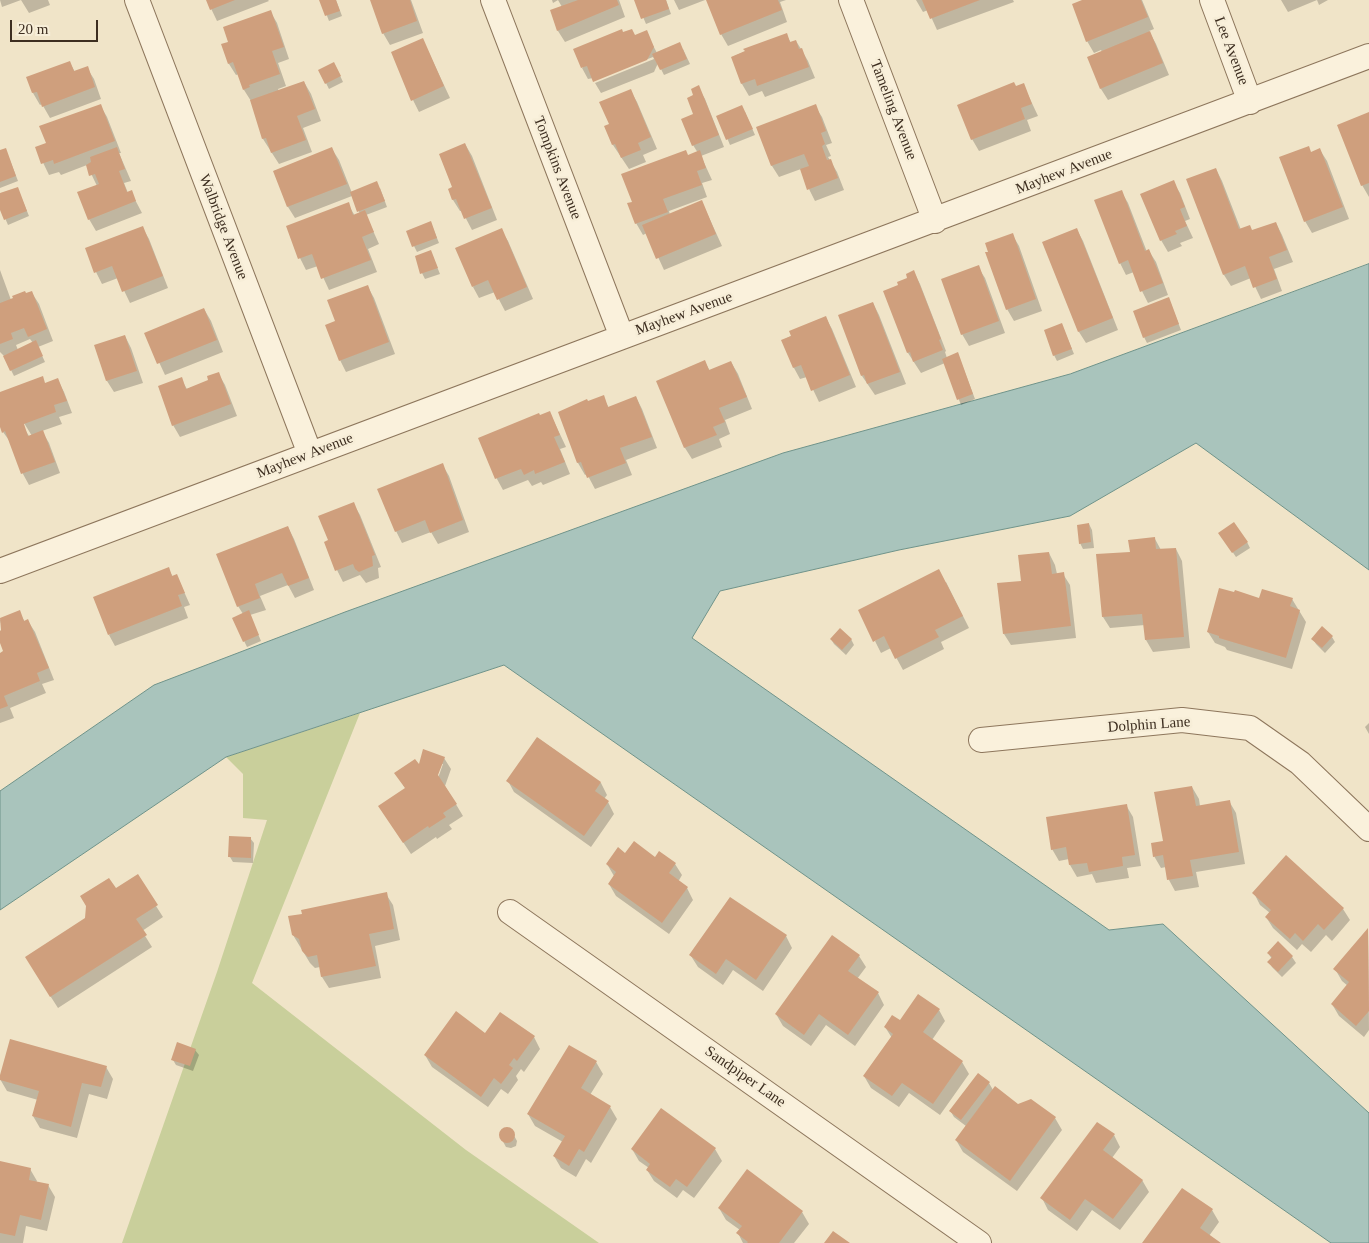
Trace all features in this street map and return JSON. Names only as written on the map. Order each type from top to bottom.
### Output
[{"type":"street","name":"Walbridge Avenue","points":[[137,0],[310,454]]},
{"type":"street","name":"Tompkins Avenue","points":[[493,0],[622,337]]},
{"type":"street","name":"Tameling Avenue","points":[[851,0],[935,221]]},
{"type":"street","name":"Lee Avenue","points":[[1212,0],[1250,102]]},
{"type":"street","name":"Mayhew Avenue","points":[[0,571],[935,221],[1369,56]]},
{"type":"street","name":"Dolphin Lane","points":[[981,740],[1182,720],[1250,728],[1300,762],[1369,829]]},
{"type":"street","name":"Sandpiper Lane","points":[[510,912],[979,1243]]},
{"type":"green space","points":[[360,713],[252,983],[466,1150],[599,1243],[122,1243],[217,972],[267,820],[243,818],[243,774],[226,757]]},
{"type":"water","points":[[1369,264],[1369,570],[1196,443],[1070,516],[899,550],[720,591],[692,638],[1109,930],[1163,924],[1369,1113],[1369,1243],[1331,1243],[504,665],[226,757],[0,910],[0,791],[154,685],[345,612],[783,453],[1070,374]]},
{"type":"building","points":[[206,0],[235,0],[210,10]]},
{"type":"building","points":[[319,0],[336,0],[340,11],[325,16]]},
{"type":"building","points":[[370,0],[410,0],[417,21],[382,34]]},
{"type":"building","points":[[578,0],[617,0],[619,5],[557,31],[550,10]]},
{"type":"building","points":[[634,0],[666,0],[669,9],[641,19]]},
{"type":"building","points":[[706,0],[778,0],[782,10],[720,35]]},
{"type":"building","points":[[922,0],[980,0],[930,19]]},
{"type":"building","points":[[1082,0],[1141,0],[1148,17],[1086,42],[1072,4]]},
{"type":"building","points":[[271,10],[284,47],[272,51],[280,74],[249,85],[250,87],[243,90],[233,62],[228,64],[221,44],[228,42],[223,27]]},
{"type":"building","points":[[622,29],[623,32],[632,29],[635,35],[647,30],[654,47],[647,60],[593,82],[587,66],[581,68],[573,49]]},
{"type":"building","points":[[1150,31],[1163,63],[1100,89],[1087,57]]},
{"type":"building","points":[[787,33],[790,42],[796,40],[799,49],[802,48],[809,67],[757,86],[755,79],[741,84],[731,57],[745,51],[743,49]]},
{"type":"building","points":[[423,38],[444,86],[411,101],[391,52]]},
{"type":"building","points":[[680,42],[687,59],[660,70],[652,54]]},
{"type":"building","points":[[70,61],[74,71],[88,66],[95,87],[42,107],[37,92],[32,93],[26,77]]},
{"type":"building","points":[[334,62],[341,76],[325,84],[318,70]]},
{"type":"building","points":[[304,81],[315,109],[297,116],[306,140],[271,153],[266,138],[262,139],[250,100]]},
{"type":"building","points":[[1014,82],[1016,86],[1024,83],[1032,104],[1021,108],[1025,119],[971,140],[957,105]]},
{"type":"building","points":[[699,85],[719,135],[692,146],[681,119],[693,114],[687,98],[693,95],[691,89]]},
{"type":"building","points":[[631,89],[651,137],[638,143],[641,150],[621,158],[615,144],[612,145],[604,126],[609,124],[599,102]]},
{"type":"building","points":[[101,104],[115,141],[54,164],[53,160],[41,164],[35,147],[46,143],[39,126]]},
{"type":"building","points":[[816,104],[826,131],[821,133],[825,144],[822,146],[827,160],[831,159],[838,178],[807,190],[800,169],[809,166],[804,154],[771,166],[756,127]]},
{"type":"building","points":[[742,105],[753,129],[726,140],[716,116]]},
{"type":"building","points":[[1369,112],[1369,183],[1361,186],[1337,125]]},
{"type":"building","points":[[465,143],[492,208],[464,219],[456,199],[452,200],[448,189],[452,187],[439,154]]},
{"type":"building","points":[[1309,146],[1311,152],[1320,148],[1343,207],[1304,222],[1279,157]]},
{"type":"building","points":[[117,147],[125,169],[119,171],[127,192],[132,190],[136,201],[88,220],[77,192],[99,184],[95,174],[89,176],[86,165],[91,162],[90,157]]},
{"type":"building","points":[[332,147],[347,184],[287,207],[273,171]]},
{"type":"building","points":[[6,148],[16,176],[0,182],[0,150]]},
{"type":"building","points":[[686,150],[688,155],[700,150],[706,168],[697,171],[702,185],[663,199],[668,212],[635,224],[627,203],[632,202],[621,174]]},
{"type":"building","points":[[1216,168],[1239,229],[1250,225],[1252,230],[1276,222],[1287,250],[1269,257],[1277,279],[1253,288],[1245,266],[1223,275],[1186,179]]},
{"type":"building","points":[[1174,180],[1185,207],[1180,209],[1187,226],[1175,231],[1177,234],[1160,241],[1140,194]]},
{"type":"building","points":[[377,181],[385,201],[357,212],[350,192]]},
{"type":"building","points":[[18,187],[27,211],[4,220],[0,210],[0,193]]},
{"type":"building","points":[[1122,190],[1145,251],[1149,249],[1163,283],[1140,292],[1128,260],[1119,264],[1094,200]]},
{"type":"building","points":[[702,200],[716,234],[656,259],[642,225]]},
{"type":"building","points":[[349,202],[353,215],[365,210],[374,232],[362,237],[371,260],[321,279],[312,254],[298,259],[286,226]]},
{"type":"building","points":[[431,221],[437,238],[412,247],[406,231]]},
{"type":"building","points":[[143,226],[163,276],[122,292],[112,266],[94,273],[85,248]]},
{"type":"building","points":[[502,228],[527,287],[497,300],[488,280],[472,287],[455,248]]},
{"type":"building","points":[[1077,228],[1113,318],[1078,332],[1042,242]]},
{"type":"building","points":[[1013,233],[1036,299],[1006,310],[985,252],[988,252],[985,243]]},
{"type":"building","points":[[431,250],[438,268],[420,274],[415,256]]},
{"type":"building","points":[[979,265],[999,321],[961,335],[941,279]]},
{"type":"building","points":[[914,270],[941,339],[939,340],[943,350],[913,362],[910,352],[907,353],[883,291],[898,285],[897,282],[907,278],[906,274]]},
{"type":"building","points":[[368,285],[389,342],[339,361],[325,325],[335,321],[327,300]]},
{"type":"building","points":[[25,291],[26,293],[32,291],[47,329],[28,337],[24,328],[11,333],[13,339],[0,344],[0,303]]},
{"type":"building","points":[[1169,297],[1179,324],[1143,338],[1133,311]]},
{"type":"building","points":[[873,302],[900,372],[867,384],[864,375],[861,376],[838,315]]},
{"type":"building","points":[[204,308],[217,340],[157,364],[144,333]]},
{"type":"building","points":[[826,316],[850,375],[811,391],[801,365],[793,368],[781,340],[791,336],[789,331]]},
{"type":"building","points":[[1062,323],[1072,349],[1053,356],[1044,330]]},
{"type":"building","points":[[125,335],[137,371],[106,381],[94,345]]},
{"type":"building","points":[[36,340],[43,356],[10,371],[3,356]]},
{"type":"building","points":[[958,352],[973,394],[957,400],[942,359]]},
{"type":"building","points":[[705,360],[709,370],[731,361],[747,397],[719,408],[725,422],[713,427],[717,435],[684,448],[656,381]]},
{"type":"building","points":[[219,372],[231,404],[172,426],[158,386],[182,377],[186,389],[208,380],[207,376]]},
{"type":"building","points":[[43,376],[45,383],[58,378],[67,401],[54,405],[56,412],[24,424],[28,436],[43,430],[55,462],[21,474],[5,431],[2,433],[0,427],[0,392]]},
{"type":"building","points":[[604,395],[608,407],[636,396],[652,437],[620,448],[626,463],[587,478],[581,462],[577,463],[558,412],[587,399],[588,401]]},
{"type":"building","points":[[550,411],[560,435],[554,437],[565,462],[535,474],[534,470],[524,475],[521,469],[495,479],[478,438],[539,413],[540,415]]},
{"type":"building","points":[[443,463],[463,520],[430,533],[425,520],[395,532],[377,489]]},
{"type":"building","points":[[354,502],[375,555],[372,556],[373,566],[359,572],[353,564],[335,571],[324,542],[328,540],[318,516]]},
{"type":"building","points":[[1234,522],[1248,542],[1232,553],[1218,533]]},
{"type":"building","points":[[1089,523],[1091,542],[1079,544],[1077,525]]},
{"type":"building","points":[[288,526],[309,578],[288,586],[282,573],[255,584],[260,598],[237,607],[216,554]]},
{"type":"building","points":[[1155,537],[1156,549],[1176,548],[1184,637],[1145,640],[1142,614],[1102,617],[1096,554],[1130,552],[1128,540]]},
{"type":"building","points":[[1049,552],[1052,574],[1064,572],[1071,626],[1003,634],[997,583],[1021,581],[1018,555]]},
{"type":"building","points":[[169,567],[172,576],[177,574],[185,593],[178,595],[182,606],[108,635],[93,597]]},
{"type":"building","points":[[939,569],[963,616],[935,630],[939,637],[895,659],[884,636],[873,642],[858,610]]},
{"type":"building","points":[[1219,588],[1234,592],[1235,590],[1259,598],[1262,589],[1293,598],[1290,606],[1300,610],[1286,658],[1219,638],[1219,636],[1207,632]]},
{"type":"building","points":[[20,610],[24,621],[28,619],[49,668],[37,673],[40,681],[4,696],[8,706],[0,709],[0,653],[3,651],[0,643],[0,618]]},
{"type":"building","points":[[249,610],[259,635],[243,642],[232,618]]},
{"type":"building","points":[[1322,626],[1333,636],[1322,648],[1311,639]]},
{"type":"building","points":[[840,628],[852,639],[842,650],[830,639]]},
{"type":"building","points":[[537,737],[601,782],[595,791],[609,801],[584,836],[506,781]]},
{"type":"building","points":[[423,749],[445,757],[438,775],[457,804],[443,813],[446,817],[429,828],[428,826],[403,843],[378,806],[405,788],[394,773],[415,759],[419,764]]},
{"type":"building","points":[[1192,786],[1196,806],[1230,800],[1239,852],[1190,860],[1193,876],[1167,880],[1163,855],[1153,857],[1151,843],[1163,841],[1154,792]]},
{"type":"building","points":[[1127,804],[1135,855],[1122,857],[1123,866],[1089,872],[1087,863],[1069,865],[1066,847],[1051,850],[1046,817]]},
{"type":"building","points":[[229,836],[251,837],[251,858],[228,857]]},
{"type":"building","points":[[634,841],[655,857],[659,851],[676,863],[669,873],[688,887],[662,923],[608,884],[616,872],[606,864],[618,847],[625,853]]},
{"type":"building","points":[[1286,855],[1344,908],[1324,930],[1318,924],[1303,941],[1295,933],[1290,939],[1265,917],[1271,910],[1252,893]]},
{"type":"building","points":[[138,874],[158,905],[136,919],[147,935],[50,997],[25,957],[85,918],[86,906],[80,896],[109,878],[116,888]]},
{"type":"building","points":[[387,892],[394,929],[369,934],[376,966],[321,977],[317,955],[308,957],[302,951],[299,939],[292,935],[288,916],[302,914],[301,910]]},
{"type":"building","points":[[730,897],[787,935],[756,980],[726,959],[716,974],[689,955]]},
{"type":"building","points":[[1368,928],[1369,1011],[1356,1026],[1331,1004],[1349,982],[1333,969]]},
{"type":"building","points":[[832,935],[860,955],[848,971],[879,992],[848,1035],[819,1014],[804,1035],[775,1014]]},
{"type":"building","points":[[1278,941],[1293,956],[1278,972],[1267,962],[1272,957],[1267,953]]},
{"type":"building","points":[[918,994],[940,1009],[923,1032],[963,1061],[933,1104],[902,1083],[892,1096],[863,1076],[893,1034],[884,1027],[892,1015],[900,1020]]},
{"type":"building","points":[[456,1011],[485,1033],[500,1012],[535,1036],[517,1061],[514,1058],[509,1065],[513,1068],[501,1084],[494,1078],[481,1097],[424,1055]]},
{"type":"building","points":[[10,1039],[107,1066],[101,1087],[82,1083],[71,1127],[32,1116],[39,1091],[0,1080]]},
{"type":"building","points":[[177,1042],[196,1049],[190,1066],[171,1060]]},
{"type":"building","points":[[569,1045],[597,1061],[581,1088],[611,1106],[584,1152],[579,1149],[569,1166],[553,1156],[565,1136],[527,1114]]},
{"type":"building","points":[[978,1073],[990,1082],[961,1120],[949,1111]]},
{"type":"building","points":[[995,1086],[1018,1104],[1031,1099],[1056,1117],[1010,1181],[955,1140]]},
{"type":"building","points":[[661,1108],[716,1148],[687,1187],[676,1179],[670,1187],[646,1170],[650,1164],[631,1149]]},
{"type":"building","points":[[1097,1122],[1115,1134],[1103,1150],[1143,1180],[1113,1219],[1085,1199],[1070,1220],[1040,1198]]},
{"type":"building","points":[[507,1127],[513,1129],[515,1135],[513,1141],[507,1143],[501,1141],[499,1135],[501,1129]]},
{"type":"building","points":[[0,1161],[31,1168],[29,1180],[49,1184],[41,1220],[20,1215],[15,1236],[0,1233]]},
{"type":"building","points":[[747,1169],[803,1211],[779,1243],[747,1243],[736,1233],[742,1226],[718,1208]]},
{"type":"building","points":[[1182,1188],[1213,1209],[1200,1228],[1221,1243],[1142,1243]]},
{"type":"building","points":[[833,1231],[850,1243],[824,1243]]}]
